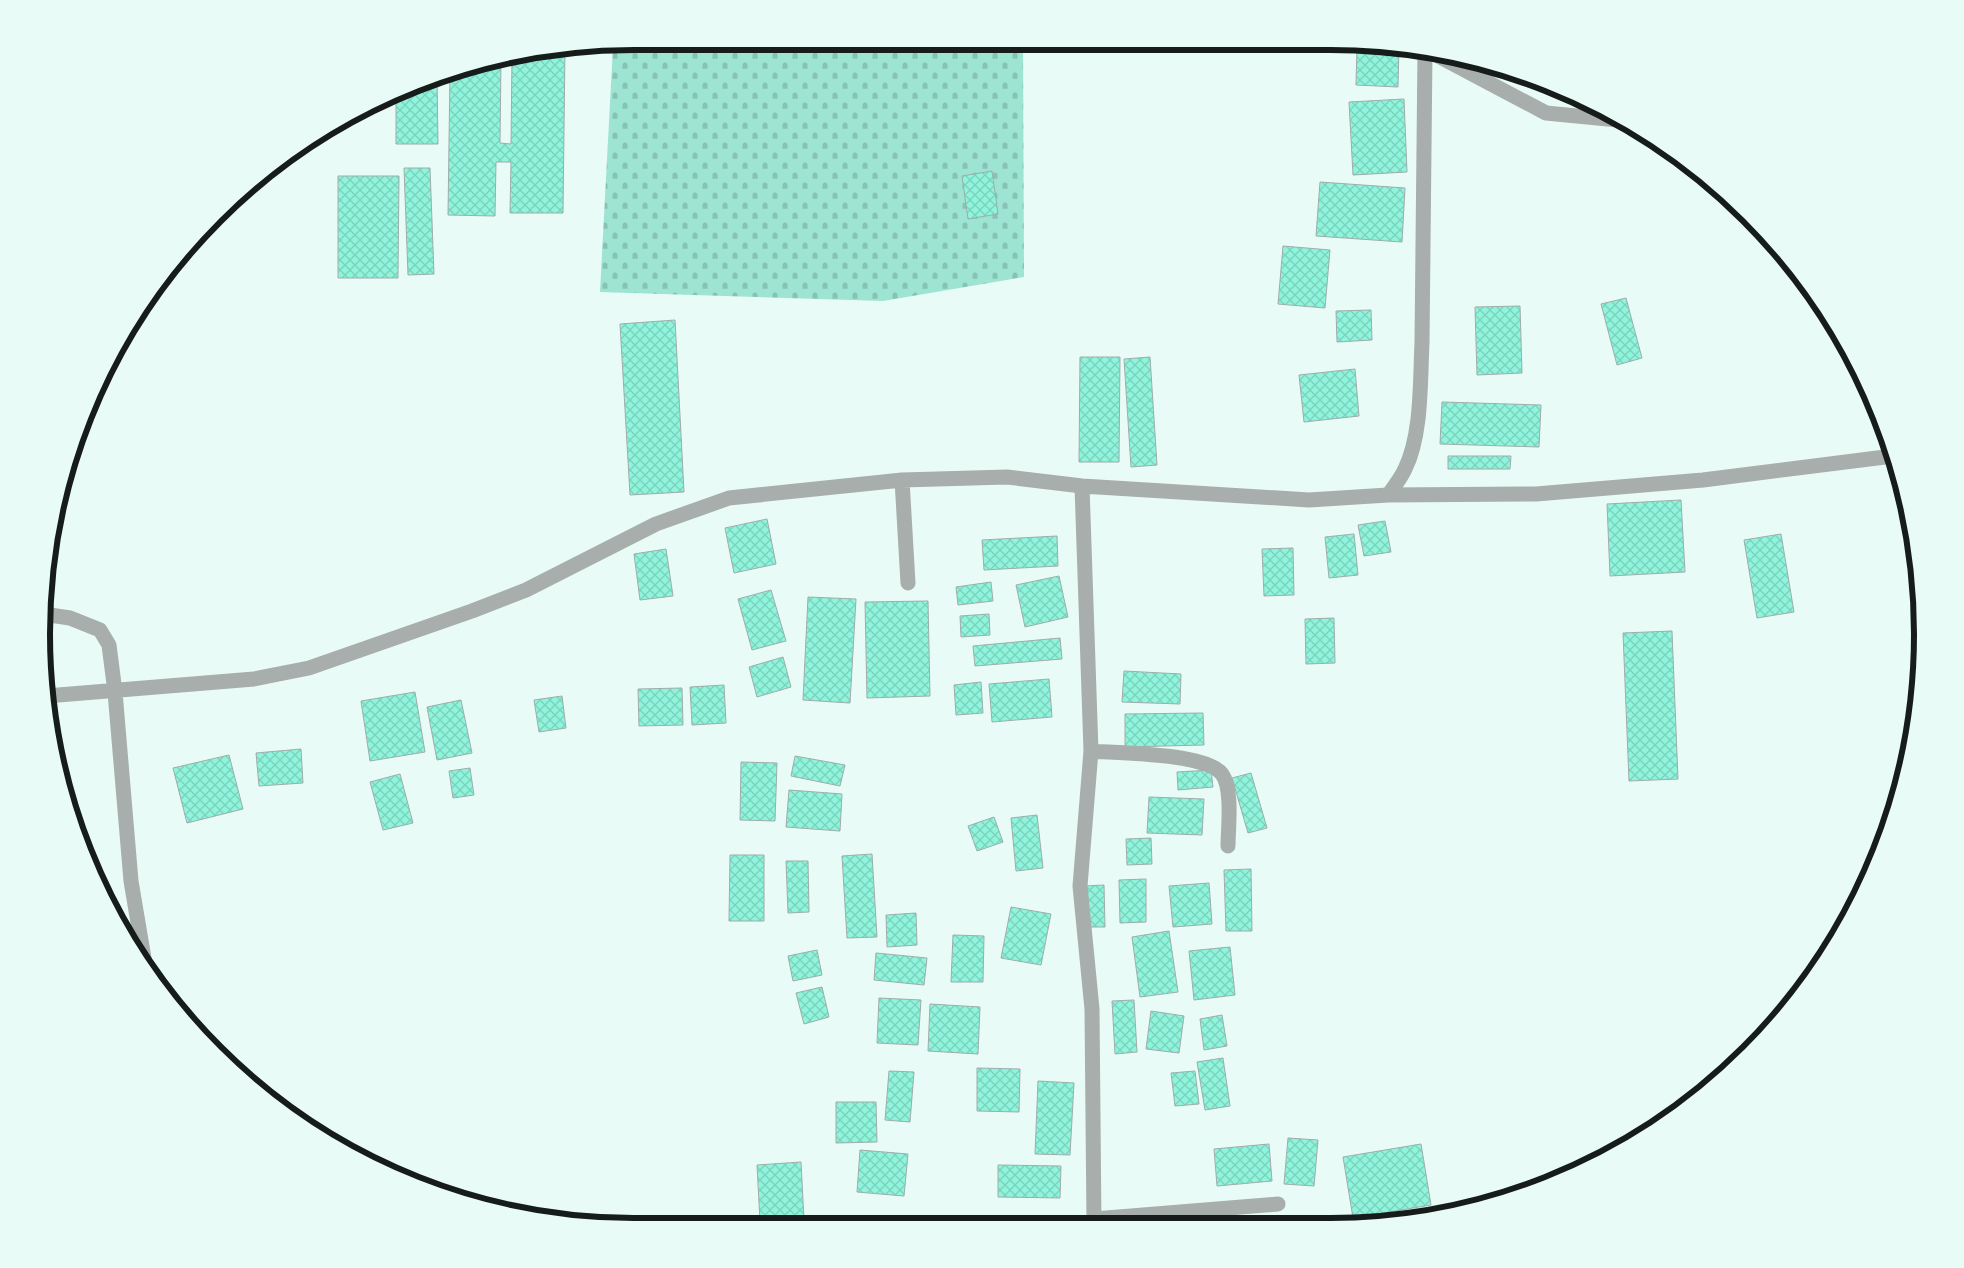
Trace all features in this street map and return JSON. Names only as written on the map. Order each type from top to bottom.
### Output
[{"type":"street","points":[[1388,495],[1406,469],[1415,433],[1419,389],[1423,333],[1427,58]]},
{"type":"street","points":[[1448,62],[1546,113],[1604,119]]},
{"type":"street","points":[[53,696],[115,692],[254,679],[309,668],[526,590],[656,524],[729,498],[807,488],[902,480],[1008,477],[1082,486],[1309,500],[1388,495],[1536,494],[1702,480],[1886,457]]},
{"type":"street","points":[[902,480],[908,583]]},
{"type":"street","points":[[1082,486],[1091,751],[1080,886],[1092,1009],[1094,1218]]},
{"type":"street","points":[[50,615],[70,618],[100,630],[109,645],[115,692],[131,882],[141,947]]},
{"type":"street","points":[[1091,751],[1188,758],[1222,773],[1227,787],[1228,846]]},
{"type":"street","points":[[1135,1218],[1278,1204]]},
{"type":"green space","points":[[1023,50],[1024,277],[883,301],[600,292],[613,51]]},
{"type":"building","points":[[1357,51],[1399,54],[1398,87],[1356,85]]},
{"type":"building","points":[[565,54],[563,213],[510,213],[511,162],[496,162],[495,216],[448,215],[450,80],[501,66],[500,143],[511,144],[512,63]]},
{"type":"building","points":[[437,84],[438,144],[396,144],[396,101]]},
{"type":"building","points":[[1404,99],[1407,172],[1353,175],[1349,102]]},
{"type":"building","points":[[404,168],[430,168],[434,274],[408,275]]},
{"type":"building","points":[[992,171],[998,214],[968,219],[962,176]]},
{"type":"building","points":[[338,176],[399,176],[398,278],[338,278]]},
{"type":"building","points":[[1320,182],[1405,188],[1402,242],[1316,236]]},
{"type":"building","points":[[1283,246],[1330,250],[1325,308],[1278,304]]},
{"type":"building","points":[[1626,298],[1642,358],[1617,365],[1601,304]]},
{"type":"building","points":[[1520,306],[1522,373],[1477,375],[1475,307]]},
{"type":"building","points":[[1371,310],[1372,340],[1337,342],[1336,311]]},
{"type":"building","points":[[675,320],[684,492],[630,495],[620,324]]},
{"type":"building","points":[[1080,357],[1120,357],[1119,462],[1079,462]]},
{"type":"building","points":[[1150,357],[1157,465],[1131,467],[1124,359]]},
{"type":"building","points":[[1355,369],[1359,416],[1304,422],[1299,375]]},
{"type":"building","points":[[1442,402],[1541,405],[1539,447],[1440,444]]},
{"type":"building","points":[[1448,456],[1511,456],[1510,469],[1448,469]]},
{"type":"building","points":[[1681,500],[1685,572],[1610,576],[1607,504]]},
{"type":"building","points":[[767,519],[776,564],[734,573],[725,528]]},
{"type":"building","points":[[1385,521],[1391,552],[1364,556],[1358,525]]},
{"type":"building","points":[[1354,534],[1358,575],[1329,578],[1325,537]]},
{"type":"building","points":[[1781,534],[1794,612],[1757,618],[1744,540]]},
{"type":"building","points":[[1057,536],[1058,566],[984,570],[982,540]]},
{"type":"building","points":[[1293,548],[1294,595],[1264,596],[1262,549]]},
{"type":"building","points":[[666,549],[673,596],[640,600],[634,554]]},
{"type":"building","points":[[1059,576],[1068,617],[1025,627],[1016,585]]},
{"type":"building","points":[[991,582],[993,601],[958,605],[956,587]]},
{"type":"building","points":[[771,590],[786,641],[752,650],[738,599]]},
{"type":"building","points":[[808,597],[856,599],[850,703],[803,700]]},
{"type":"building","points":[[928,601],[930,696],[867,698],[865,602]]},
{"type":"building","points":[[989,614],[990,635],[961,637],[960,616]]},
{"type":"building","points":[[1334,618],[1335,663],[1306,664],[1305,619]]},
{"type":"building","points":[[1672,631],[1678,779],[1629,781],[1623,633]]},
{"type":"building","points":[[1060,638],[1062,659],[975,666],[973,646]]},
{"type":"building","points":[[783,657],[791,687],[757,697],[749,667]]},
{"type":"building","points":[[1124,671],[1181,674],[1180,704],[1122,702]]},
{"type":"building","points":[[1049,679],[1052,717],[992,722],[989,684]]},
{"type":"building","points":[[981,682],[983,713],[956,715],[954,685]]},
{"type":"building","points":[[724,685],[726,723],[692,725],[690,687]]},
{"type":"building","points":[[682,688],[683,725],[639,726],[638,689]]},
{"type":"building","points":[[415,692],[425,752],[370,761],[361,701]]},
{"type":"building","points":[[562,696],[566,728],[539,732],[534,700]]},
{"type":"building","points":[[461,700],[472,753],[437,760],[427,707]]},
{"type":"building","points":[[1203,713],[1204,745],[1125,747],[1125,714]]},
{"type":"building","points":[[301,749],[303,783],[259,786],[256,753]]},
{"type":"building","points":[[229,755],[243,809],[187,823],[173,768]]},
{"type":"building","points":[[795,756],[845,765],[840,786],[791,776]]},
{"type":"building","points":[[741,762],[777,763],[775,821],[740,820]]},
{"type":"building","points":[[470,768],[474,795],[453,798],[449,771]]},
{"type":"building","points":[[1211,770],[1213,787],[1178,790],[1177,772]]},
{"type":"building","points":[[1251,773],[1267,828],[1248,833],[1232,778]]},
{"type":"building","points":[[400,774],[413,823],[383,830],[370,782]]},
{"type":"building","points":[[789,790],[842,794],[840,831],[786,827]]},
{"type":"building","points":[[1149,797],[1204,799],[1202,835],[1147,833]]},
{"type":"building","points":[[1037,815],[1043,868],[1016,871],[1011,818]]},
{"type":"building","points":[[994,817],[1003,842],[977,851],[968,826]]},
{"type":"building","points":[[1151,838],[1152,864],[1127,865],[1126,839]]},
{"type":"building","points":[[872,854],[877,937],[847,938],[842,856]]},
{"type":"building","points":[[730,855],[764,855],[764,921],[729,921]]},
{"type":"building","points":[[786,861],[808,861],[809,912],[788,913]]},
{"type":"building","points":[[1251,869],[1252,931],[1226,931],[1224,870]]},
{"type":"building","points":[[1146,879],[1146,922],[1120,923],[1119,880]]},
{"type":"building","points":[[1209,883],[1212,924],[1173,927],[1169,886]]},
{"type":"building","points":[[1104,885],[1105,927],[1085,927],[1084,886]]},
{"type":"building","points":[[1011,907],[1051,914],[1041,965],[1001,958]]},
{"type":"building","points":[[916,913],[917,945],[887,947],[886,915]]},
{"type":"building","points":[[1169,931],[1178,992],[1140,997],[1132,937]]},
{"type":"building","points":[[953,935],[984,936],[983,982],[951,982]]},
{"type":"building","points":[[1230,947],[1235,995],[1194,1000],[1189,951]]},
{"type":"building","points":[[817,950],[822,975],[793,981],[788,956]]},
{"type":"building","points":[[876,953],[927,958],[924,985],[874,980]]},
{"type":"building","points":[[822,987],[829,1017],[804,1024],[796,993]]},
{"type":"building","points":[[879,998],[921,1000],[918,1045],[877,1043]]},
{"type":"building","points":[[1134,1000],[1137,1052],[1115,1054],[1112,1001]]},
{"type":"building","points":[[930,1004],[980,1007],[978,1054],[928,1051]]},
{"type":"building","points":[[1151,1011],[1184,1016],[1179,1053],[1146,1049]]},
{"type":"building","points":[[1222,1015],[1227,1046],[1204,1050],[1200,1019]]},
{"type":"building","points":[[1223,1058],[1230,1106],[1205,1110],[1197,1062]]},
{"type":"building","points":[[977,1068],[1020,1069],[1019,1112],[977,1111]]},
{"type":"building","points":[[889,1071],[914,1072],[910,1122],[885,1120]]},
{"type":"building","points":[[1195,1071],[1199,1104],[1175,1106],[1171,1073]]},
{"type":"building","points":[[1038,1081],[1074,1083],[1070,1155],[1035,1154]]},
{"type":"building","points":[[836,1102],[876,1102],[877,1142],[836,1143]]},
{"type":"building","points":[[1288,1138],[1318,1140],[1314,1186],[1284,1184]]},
{"type":"building","points":[[1269,1144],[1272,1181],[1217,1186],[1214,1149]]},
{"type":"building","points":[[1421,1144],[1431,1205],[1353,1217],[1343,1157]]},
{"type":"building","points":[[860,1150],[908,1154],[904,1196],[857,1192]]},
{"type":"building","points":[[801,1162],[804,1218],[760,1218],[757,1165]]},
{"type":"building","points":[[998,1165],[1061,1166],[1060,1198],[998,1197]]}]
